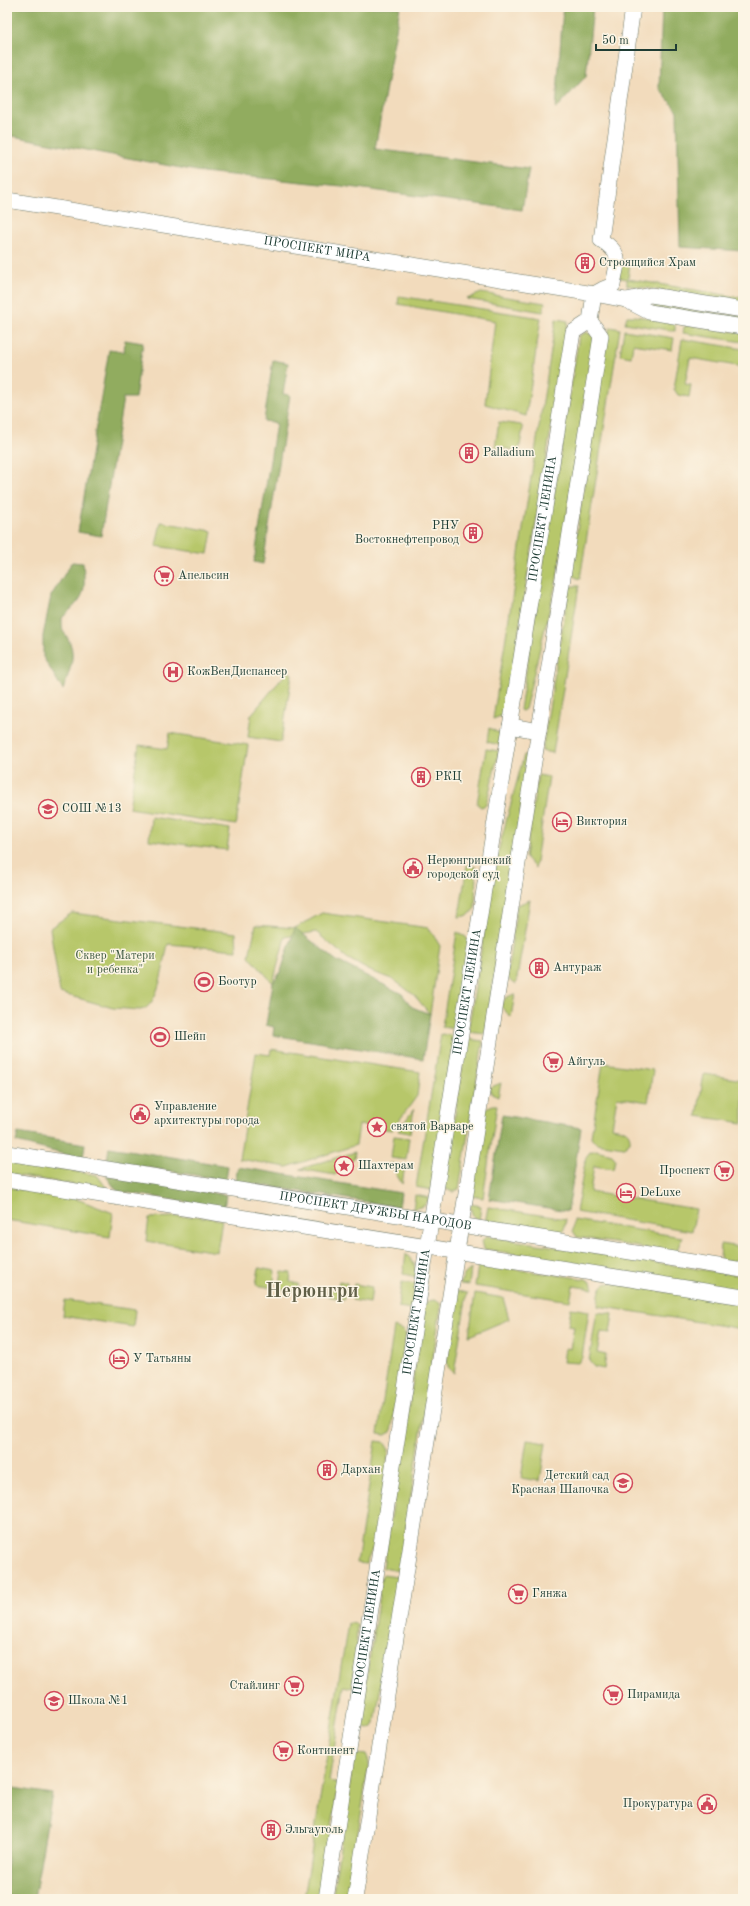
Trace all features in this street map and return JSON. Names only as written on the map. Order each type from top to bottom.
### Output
[{"type":"street","points":[[355,1899],[601,336],[590,321],[594,294],[603,288],[613,285],[618,256],[614,248],[601,240],[633,7]]},
{"type":"street","name":"ПРОСПЕКТ МИРА","points":[[7,200],[594,294],[626,300],[649,312],[743,327]]},
{"type":"street","name":"ПРОСПЕКТ МИРА","points":[[626,300],[651,295],[743,310]]},
{"type":"street","name":"ПРОСПЕКТ ЛЕНИНА","points":[[326,1899],[427,1247],[573,332],[590,321]]},
{"type":"street","points":[[510,726],[539,731]]},
{"type":"street","name":"ПРОСПЕКТ ДРУЖБЫ НАРОДОВ","points":[[7,1153],[743,1270]]},
{"type":"street","points":[[7,1180],[743,1297]]},
{"type":"green space","points":[[7,7],[400,7],[375,149],[529,169],[522,210],[342,186],[202,172],[7,135]]},
{"type":"green space","points":[[563,7],[593,7],[586,76],[556,109]]},
{"type":"green space","points":[[662,7],[743,7],[743,251],[680,247],[677,111],[659,88]]},
{"type":"green space","points":[[619,260],[630,262],[628,279],[743,298],[743,304],[627,285],[627,279],[616,277]]},
{"type":"green space","points":[[481,293],[545,303],[543,312],[467,299]]},
{"type":"green space","points":[[399,296],[541,318],[526,416],[485,404],[495,321],[398,304]]},
{"type":"green space","points":[[654,304],[743,317],[743,322],[654,308]]},
{"type":"green space","points":[[627,316],[671,321],[675,325],[675,331],[625,323]]},
{"type":"green space","points":[[556,319],[568,321],[507,706],[501,716],[493,719]]},
{"type":"green space","points":[[688,325],[743,333],[743,342],[683,333],[684,327]]},
{"type":"green space","points":[[611,327],[620,329],[580,579],[575,577],[571,571],[607,335]]},
{"type":"green space","points":[[624,330],[674,338],[672,350],[633,344],[631,357],[620,355]]},
{"type":"green space","points":[[586,332],[594,338],[557,579],[525,709],[522,711],[520,710],[579,336]]},
{"type":"green space","points":[[682,339],[743,349],[743,367],[690,358],[685,384],[691,385],[689,397],[678,395],[674,389]]},
{"type":"green space","points":[[125,340],[143,343],[135,398],[123,398],[101,536],[78,532],[109,350],[124,352]]},
{"type":"green space","points":[[273,360],[288,363],[283,394],[290,395],[263,564],[254,562],[276,423],[264,421]]},
{"type":"green space","points":[[499,422],[521,425],[523,428],[519,451],[495,447]]},
{"type":"green space","points":[[161,522],[212,531],[208,554],[156,546]]},
{"type":"green space","points":[[72,562],[83,563],[84,589],[80,599],[62,618],[63,630],[69,641],[72,653],[71,666],[63,690],[43,657],[43,636],[51,596]]},
{"type":"green space","points":[[579,586],[553,753],[542,751],[569,588]]},
{"type":"green space","points":[[288,671],[292,674],[281,742],[248,737],[251,715]]},
{"type":"green space","points":[[489,728],[499,733],[500,745],[487,742]]},
{"type":"green space","points":[[170,733],[248,745],[236,825],[129,808],[139,745],[167,749]]},
{"type":"green space","points":[[486,749],[499,751],[486,805],[481,807],[477,804]]},
{"type":"green space","points":[[524,755],[529,756],[485,1034],[468,1032],[496,859]]},
{"type":"green space","points":[[538,775],[549,777],[535,868],[525,857]]},
{"type":"green space","points":[[151,817],[230,829],[227,850],[149,840]]},
{"type":"green space","points":[[467,865],[476,867],[475,908],[469,915],[459,917]]},
{"type":"green space","points":[[530,900],[516,984],[510,981],[507,975],[517,905]]},
{"type":"green space","name":"Сквер \"Матери и ребенка\"","points":[[72,913],[236,933],[237,950],[168,944],[160,983],[152,1002],[146,1008],[140,1010],[113,1008],[60,993],[50,928]]},
{"type":"green space","points":[[322,913],[429,928],[440,946],[430,1014],[414,995],[394,980],[368,970],[347,958],[316,932],[285,937],[273,983],[249,956],[256,925],[295,928]]},
{"type":"green space","points":[[295,928],[337,961],[402,994],[412,1007],[430,1014],[423,1059],[273,1035],[274,1027],[266,1025],[273,983],[281,971]]},
{"type":"green space","points":[[457,932],[466,937],[469,943],[455,1029],[442,1027]]},
{"type":"green space","points":[[515,994],[511,1017],[501,1007],[506,998]]},
{"type":"green space","points":[[441,1034],[455,1036],[431,1190],[416,1187]]},
{"type":"green space","points":[[467,1039],[483,1041],[459,1189],[453,1192],[446,1189],[444,1183]]},
{"type":"green space","points":[[271,1049],[420,1072],[417,1096],[392,1130],[359,1125],[356,1145],[287,1167],[239,1159],[256,1053],[270,1055]]},
{"type":"green space","points":[[603,1063],[653,1070],[648,1102],[617,1097],[612,1127],[625,1130],[629,1134],[630,1142],[624,1147],[596,1143],[591,1137]]},
{"type":"green space","points":[[704,1074],[743,1080],[743,1123],[697,1116]]},
{"type":"green space","points":[[501,1083],[498,1097],[492,1094],[489,1088]]},
{"type":"green space","points":[[497,1105],[483,1198],[471,1196],[486,1108]]},
{"type":"green space","points":[[414,1109],[410,1133],[398,1131]]},
{"type":"green space","points":[[502,1115],[581,1128],[568,1211],[489,1199]]},
{"type":"green space","points":[[18,1133],[85,1144],[83,1158],[16,1142]]},
{"type":"green space","points":[[394,1136],[409,1138],[406,1160],[391,1158]]},
{"type":"green space","points":[[109,1147],[228,1166],[226,1180],[107,1161]]},
{"type":"green space","points":[[596,1150],[612,1154],[615,1159],[613,1169],[594,1166],[590,1192],[696,1209],[692,1231],[576,1212],[586,1157],[590,1152]]},
{"type":"green space","points":[[355,1152],[354,1158],[335,1175],[300,1169]]},
{"type":"green space","points":[[7,1160],[97,1175],[108,1190],[7,1174]]},
{"type":"green space","points":[[390,1163],[405,1166],[402,1184]]},
{"type":"green space","points":[[238,1167],[401,1193],[399,1207],[235,1181]]},
{"type":"green space","points":[[106,1176],[226,1195],[224,1208],[117,1191]]},
{"type":"green space","points":[[7,1187],[74,1198],[113,1213],[110,1237],[7,1220]]},
{"type":"green space","points":[[415,1195],[430,1198],[424,1206],[413,1209]]},
{"type":"green space","points":[[470,1204],[481,1206],[479,1221],[472,1214]]},
{"type":"green space","points":[[488,1207],[566,1219],[565,1226],[562,1232],[558,1234],[485,1223]]},
{"type":"green space","points":[[196,1216],[222,1220],[217,1252],[146,1241],[149,1218]]},
{"type":"green space","points":[[574,1220],[682,1237],[676,1253],[577,1237],[573,1231]]},
{"type":"green space","points":[[486,1236],[743,1276],[743,1291],[484,1249],[482,1241]]},
{"type":"green space","points":[[721,1244],[740,1247],[737,1259],[732,1262],[720,1260]]},
{"type":"green space","points":[[406,1254],[414,1263],[417,1277],[403,1274]]},
{"type":"green space","points":[[483,1265],[586,1279],[591,1282],[593,1289],[573,1286],[570,1301],[475,1286],[478,1266]]},
{"type":"green space","points":[[259,1268],[275,1271],[273,1288],[256,1285]]},
{"type":"green space","points":[[471,1269],[469,1285],[459,1284],[465,1274]]},
{"type":"green space","points":[[282,1272],[291,1273],[290,1282],[299,1284],[298,1292],[279,1289]]},
{"type":"green space","points":[[339,1281],[347,1283],[344,1299],[327,1296],[328,1289],[337,1290]]},
{"type":"green space","points":[[402,1282],[416,1284],[412,1309],[398,1307]]},
{"type":"green space","points":[[609,1283],[743,1304],[743,1329],[598,1306],[601,1288],[605,1284]]},
{"type":"green space","points":[[354,1284],[372,1287],[370,1303],[352,1300]]},
{"type":"green space","points":[[457,1291],[467,1293],[454,1373],[449,1369],[447,1363]]},
{"type":"green space","points":[[475,1293],[503,1298],[509,1319],[469,1336]]},
{"type":"green space","points":[[65,1300],[135,1310],[133,1327],[63,1316]]},
{"type":"green space","points":[[434,1300],[439,1302],[441,1307],[399,1571],[383,1568],[425,1304],[428,1301]]},
{"type":"green space","points":[[571,1308],[589,1311],[582,1357],[578,1363],[563,1362],[565,1348],[570,1349],[574,1327],[568,1326]]},
{"type":"green space","points":[[597,1312],[613,1314],[610,1333],[601,1332],[597,1353],[606,1355],[604,1369],[594,1367],[589,1361]]},
{"type":"green space","points":[[394,1327],[402,1330],[406,1334],[391,1432],[385,1435],[378,1434]]},
{"type":"green space","points":[[527,1440],[546,1443],[540,1481],[521,1478]]},
{"type":"green space","points":[[376,1441],[384,1442],[389,1450],[375,1542],[366,1564],[357,1563]]},
{"type":"green space","points":[[382,1575],[398,1577],[375,1723],[373,1727],[368,1729],[363,1728],[360,1723]]},
{"type":"green space","points":[[348,1623],[357,1624],[356,1661],[352,1688],[344,1686],[329,1781],[339,1783],[320,1899],[304,1899]]},
{"type":"green space","points":[[358,1754],[366,1755],[369,1762],[348,1899],[332,1899],[354,1757]]},
{"type":"green space","points":[[7,1787],[52,1794],[34,1899],[7,1896]]},
{"type":"place","name":"Строящийся Храм","points":[[585,263]]},
{"type":"place","name":"Palladium","points":[[469,453]]},
{"type":"place","name":"РНУ Востокнефтепровод","points":[[473,533]]},
{"type":"place","name":"Апельсин","points":[[164,576]]},
{"type":"place","name":"КожВенДиспансер","points":[[173,672]]},
{"type":"place","name":"РКЦ","points":[[421,777]]},
{"type":"place","name":"СОШ №13","points":[[48,809]]},
{"type":"place","name":"Виктория","points":[[562,822]]},
{"type":"place","name":"Нерюнгринский городской суд","points":[[413,868]]},
{"type":"place","name":"Антураж","points":[[539,968]]},
{"type":"place","name":"Боотур","points":[[204,982]]},
{"type":"place","name":"Шейп","points":[[160,1037]]},
{"type":"place","name":"Айгуль","points":[[553,1062]]},
{"type":"place","name":"Управление архитектуры города","points":[[140,1114]]},
{"type":"place","name":"святой Варваре","points":[[377,1127]]},
{"type":"place","name":"Шахтерам","points":[[344,1166]]},
{"type":"place","name":"Проспект","points":[[724,1171]]},
{"type":"place","name":"DeLuxe","points":[[626,1193]]},
{"type":"place","name":"У Татьяны","points":[[119,1359]]},
{"type":"place","name":"Дархан","points":[[327,1470]]},
{"type":"place","name":"Детский сад Красная Шапочка","points":[[623,1483]]},
{"type":"place","name":"Гянжа","points":[[518,1594]]},
{"type":"place","name":"Стайлинг","points":[[294,1686]]},
{"type":"place","name":"Пирамида","points":[[613,1695]]},
{"type":"place","name":"Школа №1","points":[[54,1701]]},
{"type":"place","name":"Континент","points":[[283,1751]]},
{"type":"place","name":"Прокуратура","points":[[707,1804]]},
{"type":"place","name":"Эльгауголь","points":[[271,1830]]},
{"type":"district","name":"Нерюнгри","points":[[312,1292]]}]
